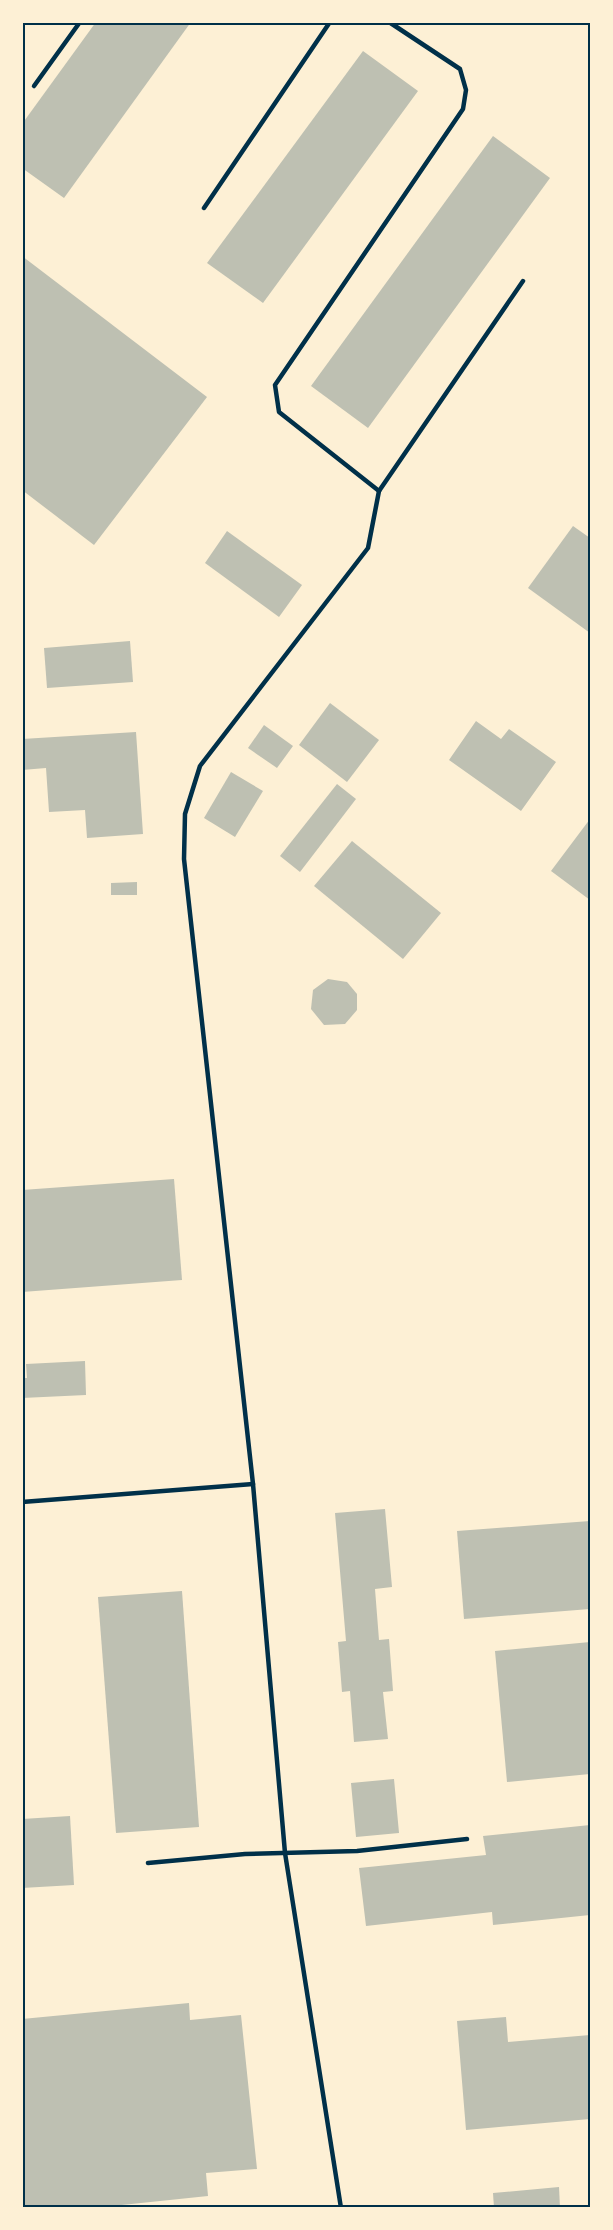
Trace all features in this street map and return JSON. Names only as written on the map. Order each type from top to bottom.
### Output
[{"type":"lane","points":[[34,86],[80,22]]},
{"type":"lane","points":[[204,208],[330,22]]},
{"type":"lane","points":[[379,491],[279,412],[274,385],[463,110],[466,90],[460,69],[389,22]]},
{"type":"lane","points":[[341,2208],[285,1853],[253,1484],[184,859],[185,814],[200,766],[368,548],[379,491],[523,281]]},
{"type":"lane","points":[[22,1502],[253,1484]]},
{"type":"lane","points":[[148,1863],[245,1854],[357,1851],[467,1839]]},
{"type":"building","points":[[96,22],[191,22],[64,198],[22,168],[22,124]]},
{"type":"building","points":[[363,51],[418,91],[263,303],[207,263]]},
{"type":"building","points":[[493,136],[550,178],[368,428],[311,386]]},
{"type":"building","points":[[22,256],[207,397],[94,545],[22,490]]},
{"type":"building","points":[[573,526],[590,538],[590,633],[528,588]]},
{"type":"building","points":[[227,531],[302,585],[279,617],[205,563]]},
{"type":"building","points":[[130,641],[133,682],[47,688],[44,648]]},
{"type":"building","points":[[330,703],[379,740],[347,782],[299,745]]},
{"type":"building","points":[[476,721],[501,739],[509,729],[556,762],[521,811],[449,760]]},
{"type":"building","points":[[264,725],[293,746],[277,768],[248,748]]},
{"type":"building","points":[[136,732],[143,834],[87,838],[85,810],[49,812],[46,768],[22,770],[22,739]]},
{"type":"building","points":[[231,772],[263,791],[235,837],[204,818]]},
{"type":"building","points":[[337,784],[356,799],[300,872],[280,856]]},
{"type":"building","points":[[590,819],[590,900],[551,871]]},
{"type":"building","points":[[352,841],[441,913],[403,959],[314,886]]},
{"type":"building","points":[[137,882],[137,895],[111,895],[111,883]]},
{"type":"building","points":[[328,979],[347,982],[357,994],[357,1010],[345,1024],[324,1025],[311,1009],[313,990]]},
{"type":"building","points":[[174,1179],[182,1280],[22,1292],[22,1190]]},
{"type":"building","points":[[85,1361],[86,1395],[22,1398],[22,1378],[27,1378],[26,1364]]},
{"type":"building","points":[[385,1509],[392,1587],[375,1589],[379,1640],[389,1639],[393,1691],[383,1692],[388,1739],[354,1742],[350,1691],[342,1692],[338,1642],[346,1641],[335,1513]]},
{"type":"building","points":[[590,1521],[590,1609],[464,1619],[457,1531]]},
{"type":"building","points":[[182,1591],[199,1827],[116,1833],[98,1597]]},
{"type":"building","points":[[590,1642],[590,1774],[507,1782],[495,1651]]},
{"type":"building","points":[[394,1779],[399,1833],[356,1837],[351,1783]]},
{"type":"building","points":[[70,1816],[74,1885],[22,1888],[22,1819]]},
{"type":"building","points":[[590,1825],[590,1915],[493,1925],[492,1912],[366,1926],[359,1868],[486,1855],[483,1836]]},
{"type":"building","points":[[189,2003],[190,2020],[241,2015],[257,2169],[206,2173],[208,2196],[93,2208],[22,2208],[22,2019]]},
{"type":"building","points":[[506,2017],[508,2042],[590,2035],[590,2119],[466,2130],[457,2021]]},
{"type":"building","points":[[559,2187],[560,2208],[494,2208],[493,2193]]}]
